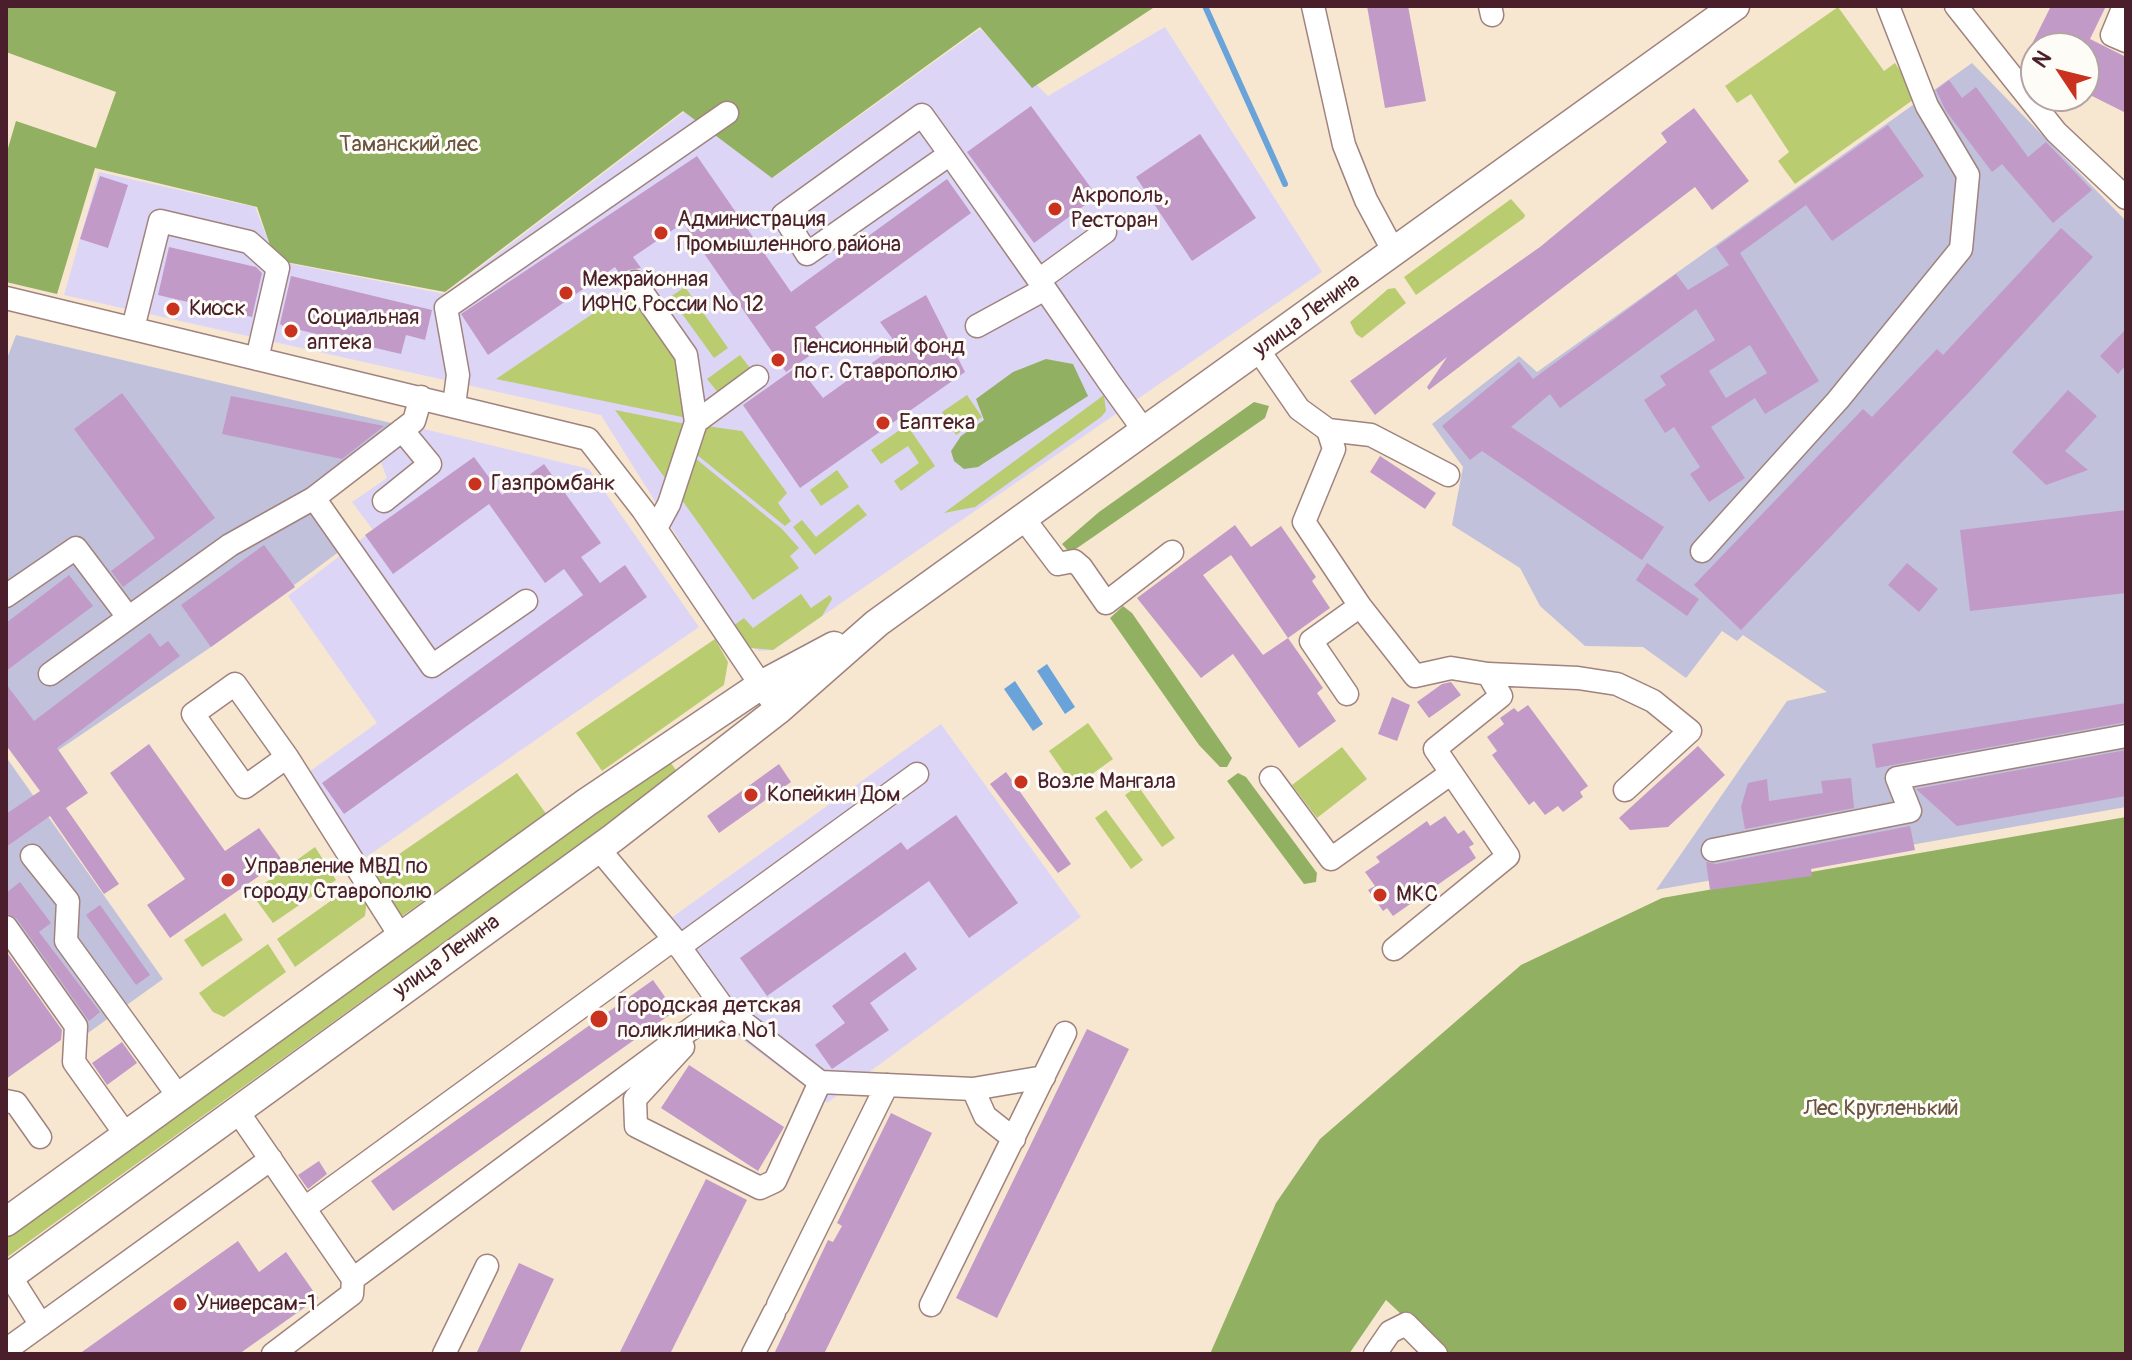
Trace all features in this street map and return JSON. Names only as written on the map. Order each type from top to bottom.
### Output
[{"type":"main road","name":"улица Ленина","points":[[8,1278],[598,848],[778,710],[877,623],[1735,6]]},
{"type":"main road","name":"улица Ленина","points":[[6,1222],[587,802],[761,685],[877,623]]},
{"type":"street","points":[[1313,6],[1344,145],[1366,200],[1394,252]]},
{"type":"street","points":[[1702,551],[1838,400],[1961,249],[1968,175],[1927,106],[1888,6]]},
{"type":"street","points":[[1956,6],[2056,132],[2126,198]]},
{"type":"street","points":[[2124,6],[2112,35],[2126,41]]},
{"type":"street","points":[[454,405],[458,375],[446,308],[727,113]]},
{"type":"street","points":[[950,154],[807,254],[783,215],[922,115],[950,154],[1042,284],[1145,432]]},
{"type":"street","points":[[133,328],[160,221],[249,242],[278,268],[257,359]]},
{"type":"street","points":[[977,326],[1042,284],[1105,232]]},
{"type":"street","points":[[635,282],[686,355],[696,422],[669,504],[656,528]]},
{"type":"street","points":[[6,298],[588,439],[656,528],[778,710]]},
{"type":"street","points":[[1259,351],[1299,409],[1328,430],[1371,435],[1448,475]]},
{"type":"street","points":[[696,422],[757,377]]},
{"type":"street","points":[[50,674],[230,545],[314,498],[414,421],[421,397]]},
{"type":"street","points":[[384,501],[430,464],[402,430]]},
{"type":"street","points":[[1328,430],[1334,449],[1304,522],[1360,606],[1415,676],[1451,668],[1488,674],[1578,678],[1617,684],[1653,701],[1690,731],[1625,790]]},
{"type":"street","points":[[314,498],[432,666],[526,601]]},
{"type":"street","points":[[1024,519],[1058,564],[1074,561],[1081,567],[1106,603],[1172,552]]},
{"type":"street","points":[[6,596],[76,548],[128,617]]},
{"type":"street","points":[[1347,694],[1311,641],[1360,606]]},
{"type":"street","points":[[1394,949],[1508,856],[1435,749],[1501,696],[1488,674]]},
{"type":"street","points":[[287,757],[245,787],[193,714],[235,684],[287,757],[401,937]]},
{"type":"street","points":[[1713,850],[1910,811],[1897,778],[2126,736]]},
{"type":"street","points":[[305,1208],[917,774]]},
{"type":"street","points":[[1271,778],[1331,859],[1450,774]]},
{"type":"street","points":[[598,848],[676,943],[722,1006],[820,1082],[973,1089],[1044,1077]]},
{"type":"street","points":[[32,856],[68,901],[66,941],[179,1097]]},
{"type":"street","points":[[6,927],[76,1026],[74,1062],[126,1135]]},
{"type":"street","points":[[722,1006],[635,1099],[636,1126],[760,1188],[775,1181],[820,1082]]},
{"type":"street","points":[[353,1279],[722,1006]]},
{"type":"street","points":[[931,1305],[1065,1033]]},
{"type":"street","points":[[753,1354],[887,1085]]},
{"type":"street","points":[[973,1089],[985,1116],[1014,1139]]},
{"type":"street","points":[[6,1101],[16,1103],[40,1137]]},
{"type":"street","points":[[236,1109],[353,1279],[352,1294],[273,1354]]},
{"type":"street","points":[[6,1350],[271,1159]]},
{"type":"street","points":[[444,1354],[487,1266]]},
{"type":"street","points":[[8,1278],[41,1325]]},
{"type":"street","points":[[1375,1354],[1390,1332],[1406,1324],[1436,1354]]},
{"type":"shaded area","points":[[1165,27],[1322,272],[773,650],[760,651],[750,647],[733,626],[601,415],[64,295],[99,172],[255,207],[276,261],[445,294],[684,112],[773,178],[980,29],[1048,96]]},
{"type":"shaded area","points":[[1972,63],[2126,221],[2126,807],[1656,890],[1787,701],[1827,692],[1743,635],[1737,641],[1722,631],[1686,678],[1643,647],[1585,646],[1540,606],[1520,568],[1452,525],[1463,467],[1432,424],[1519,356],[1537,372]]},
{"type":"shaded area","points":[[16,335],[400,425],[318,486],[356,539],[211,647],[26,772],[6,745],[6,361]]},
{"type":"shaded area","points":[[420,428],[589,469],[699,627],[362,860],[306,774],[377,723],[288,596],[373,530],[352,502],[387,478],[380,460]]},
{"type":"shaded area","points":[[941,724],[1081,917],[827,1103],[723,1025],[653,931]]},
{"type":"shaded area","points":[[6,757],[163,979],[88,1033],[6,921]]},
{"type":"green space","name":"Таманский лес","points":[[6,6],[1156,6],[1032,88],[980,27],[772,178],[683,111],[445,292],[275,260],[257,207],[95,168],[57,294],[6,282],[6,155],[16,121],[96,148],[116,92],[6,52]]},
{"type":"green space","points":[[1838,7],[1884,71],[1895,63],[1917,97],[1795,184],[1778,161],[1789,152],[1751,94],[1737,103],[1725,86]]},
{"type":"green space","points":[[1511,199],[1525,215],[1524,218],[1416,295],[1404,277]]},
{"type":"green space","points":[[685,287],[728,348],[714,358],[670,297]]},
{"type":"green space","points":[[1395,288],[1406,303],[1362,338],[1356,334],[1350,322],[1388,289]]},
{"type":"green space","points":[[628,290],[687,373],[692,419],[496,379]]},
{"type":"green space","points":[[740,355],[756,376],[724,400],[707,379]]},
{"type":"green space","points":[[1046,359],[1073,364],[1088,396],[978,467],[964,469],[954,461],[951,451],[961,436],[984,420],[976,399],[1013,372]]},
{"type":"green space","points":[[967,395],[982,417],[956,435],[942,412]]},
{"type":"green space","points":[[1104,395],[1106,411],[1101,417],[975,507],[944,513]]},
{"type":"green space","points":[[1254,402],[1269,406],[1265,418],[1070,553],[1062,544],[1099,512]]},
{"type":"green space","points":[[615,410],[691,425],[671,486]]},
{"type":"green space","points":[[699,425],[742,431],[787,493],[778,503],[791,521],[785,526],[691,450]]},
{"type":"green space","points":[[907,425],[935,466],[901,491],[894,481],[919,463],[908,446],[881,464],[871,450]]},
{"type":"green space","points":[[690,454],[782,529],[799,548],[790,556],[799,568],[753,600],[677,493]]},
{"type":"green space","points":[[837,470],[849,487],[821,506],[810,490]]},
{"type":"green space","points":[[858,504],[867,515],[815,555],[793,527],[802,520],[816,537]]},
{"type":"green space","points":[[801,594],[811,608],[830,595],[832,599],[822,616],[773,650],[751,648],[733,626],[744,618],[753,628]]},
{"type":"green space","points":[[1123,606],[1132,613],[1232,758],[1227,767],[1220,767],[1199,745],[1110,618]]},
{"type":"green space","points":[[715,639],[728,662],[724,685],[602,771],[576,733]]},
{"type":"green space","points":[[1088,723],[1113,759],[1074,787],[1049,751]]},
{"type":"green space","points":[[1342,747],[1367,779],[1317,818],[1292,785]]},
{"type":"green space","points":[[671,763],[678,773],[6,1258],[6,1239],[596,812]]},
{"type":"green space","points":[[517,773],[547,815],[402,916],[396,911],[370,874]]},
{"type":"green space","points":[[1238,773],[1246,777],[1317,873],[1316,882],[1304,884],[1227,781]]},
{"type":"green space","points":[[1138,786],[1175,838],[1162,847],[1125,795]]},
{"type":"green space","points":[[1106,810],[1143,860],[1131,869],[1095,818]]},
{"type":"green space","name":"Лес Кругленький","points":[[2126,817],[2126,1354],[1444,1354],[1386,1300],[1349,1354],[1210,1354],[1276,1203],[1320,1139],[1521,965],[1662,898]]},
{"type":"green space","points":[[315,847],[336,880],[273,923],[251,893]]},
{"type":"green space","points":[[356,883],[367,899],[365,916],[295,967],[277,939]]},
{"type":"green space","points":[[225,913],[243,940],[202,967],[184,940]]},
{"type":"green space","points":[[268,944],[286,972],[224,1017],[213,1012],[199,993]]},
{"type":"water","points":[[1047,664],[1075,707],[1065,714],[1037,671]]},
{"type":"water","points":[[1015,681],[1043,724],[1033,731],[1004,689]]},
{"type":"building","points":[[1367,6],[1408,6],[1426,101],[1385,108]]},
{"type":"building","points":[[2051,6],[2106,6],[2093,32],[2038,32]]},
{"type":"building","points":[[2100,44],[2126,57],[2126,113],[2100,100]]},
{"type":"building","points":[[1949,80],[1962,98],[1976,87],[2028,157],[2046,142],[2092,190],[2053,223],[2002,164],[1992,172],[1946,111],[1936,90]]},
{"type":"building","points":[[1031,106],[1097,196],[1034,243],[967,152]]},
{"type":"building","points":[[1694,108],[1749,181],[1712,210],[1695,187],[1429,390],[1427,387],[1447,357],[1375,415],[1350,381],[1540,247],[1667,142],[1661,133]]},
{"type":"building","points":[[1888,125],[1924,176],[1832,241],[1806,205],[1740,253],[1819,381],[1765,414],[1755,398],[1711,427],[1745,478],[1709,502],[1690,474],[1700,467],[1674,427],[1665,433],[1644,400],[1666,385],[1660,376],[1715,340],[1696,309],[1560,408],[1550,394],[1511,427],[1664,527],[1642,560],[1482,451],[1470,460],[1442,426],[1519,362],[1533,379],[1676,274],[1688,290],[1729,265],[1716,247]],"holes":[[[1750,345],[1767,373],[1726,398],[1709,371]]]},
{"type":"building","points":[[1200,134],[1256,218],[1192,261],[1136,177]]},
{"type":"building","points":[[697,156],[791,292],[947,179],[971,213],[815,327],[827,344],[786,372],[683,223],[633,257],[641,268],[628,270],[622,278],[615,267],[488,355],[461,314]]},
{"type":"building","points":[[100,176],[128,185],[108,248],[80,239]]},
{"type":"building","points":[[2061,228],[2093,257],[1975,386],[1741,630],[1694,585],[1863,409],[1872,417],[1937,349],[1943,355]]},
{"type":"building","points":[[169,247],[256,267],[262,273],[252,317],[158,295]]},
{"type":"building","points":[[291,276],[432,310],[425,340],[406,335],[401,354],[283,326],[280,324]]},
{"type":"building","points":[[926,295],[965,372],[800,488],[743,405],[798,366],[823,398],[897,345],[880,322]]},
{"type":"building","points":[[2126,329],[2126,365],[2118,374],[2100,356]]},
{"type":"building","points":[[2068,390],[2097,416],[2065,451],[2088,470],[2046,485],[2012,452]]},
{"type":"building","points":[[122,393],[215,518],[123,587],[111,571],[155,538],[74,429]]},
{"type":"building","points":[[231,396],[384,426],[342,459],[222,434]]},
{"type":"building","points":[[1380,456],[1436,493],[1425,509],[1370,472]]},
{"type":"building","points":[[474,457],[502,495],[544,464],[601,543],[581,557],[600,583],[625,565],[647,597],[344,814],[322,783],[583,595],[564,569],[545,583],[489,504],[393,574],[365,535]]},
{"type":"building","points":[[2126,510],[2126,593],[1970,611],[1960,530]]},
{"type":"building","points":[[1235,525],[1251,547],[1281,526],[1316,577],[1312,581],[1330,608],[1288,638],[1323,688],[1317,693],[1336,721],[1299,748],[1233,654],[1201,678],[1137,598]],"holes":[[[1231,555],[1288,638],[1263,655],[1203,575]]]},
{"type":"building","points":[[264,545],[295,587],[211,647],[181,605]]},
{"type":"building","points":[[1647,563],[1699,599],[1687,616],[1636,580]]},
{"type":"building","points":[[1907,563],[1938,589],[1919,612],[1888,585]]},
{"type":"building","points":[[69,575],[93,606],[6,671],[6,623]]},
{"type":"building","points":[[150,633],[160,647],[168,641],[180,656],[57,748],[88,793],[66,808],[119,884],[104,894],[50,816],[6,847],[6,814],[40,791],[6,745],[6,684],[34,721]]},
{"type":"building","points":[[1451,682],[1461,695],[1429,718],[1417,702],[1442,684]]},
{"type":"building","points":[[1392,697],[1410,705],[1397,741],[1378,734]]},
{"type":"building","points":[[2126,703],[2126,722],[1876,768],[1872,744]]},
{"type":"building","points":[[1528,705],[1588,786],[1580,792],[1583,797],[1563,812],[1558,806],[1545,815],[1534,801],[1529,805],[1492,755],[1497,751],[1487,737],[1504,724],[1500,718],[1514,708],[1518,712]]},
{"type":"building","points":[[149,744],[225,851],[259,828],[282,860],[170,938],[147,905],[185,879],[110,773]]},
{"type":"building","points":[[1698,746],[1725,775],[1668,827],[1630,830],[1619,818]]},
{"type":"building","points":[[2126,750],[2126,796],[1957,826],[1916,789]]},
{"type":"building","points":[[779,764],[791,782],[719,833],[707,816]]},
{"type":"building","points":[[1006,772],[1071,864],[1058,873],[990,784]]},
{"type":"building","points":[[1851,778],[1854,808],[1745,829],[1741,807],[1748,783],[1767,779],[1769,801],[1823,793],[1821,781]]},
{"type":"building","points":[[956,815],[1018,903],[969,938],[929,881],[767,996],[740,958],[901,842],[907,850]]},
{"type":"building","points":[[1445,816],[1458,834],[1464,830],[1474,844],[1469,847],[1476,858],[1393,916],[1387,908],[1383,911],[1368,890],[1375,886],[1365,872],[1380,862],[1376,857],[1427,821],[1430,826]]},
{"type":"building","points":[[1910,826],[1915,850],[1811,869],[1812,876],[1710,890],[1706,862],[1716,864]]},
{"type":"building","points":[[20,882],[51,923],[39,932],[100,1012],[89,1021],[17,919],[6,913],[6,893]]},
{"type":"building","points":[[100,905],[150,975],[136,985],[86,915]]},
{"type":"building","points":[[6,951],[62,1030],[61,1040],[6,1079]]},
{"type":"building","points":[[905,952],[917,969],[870,1003],[889,1030],[832,1069],[815,1045],[845,1023],[832,1006]]},
{"type":"building","points":[[653,980],[675,1011],[393,1211],[371,1181]]},
{"type":"building","points":[[1087,1029],[1129,1049],[997,1318],[956,1298]]},
{"type":"building","points":[[122,1042],[137,1063],[107,1085],[92,1063]]},
{"type":"building","points":[[689,1065],[784,1127],[758,1171],[661,1108]]},
{"type":"building","points":[[891,1113],[932,1133],[824,1354],[774,1354],[828,1240],[833,1242],[842,1226],[837,1223]]},
{"type":"building","points":[[319,1161],[327,1174],[308,1189],[298,1175]]},
{"type":"building","points":[[706,1179],[747,1200],[670,1354],[619,1354]]},
{"type":"building","points":[[238,1241],[259,1272],[286,1252],[318,1298],[239,1354],[79,1354]]},
{"type":"building","points":[[519,1263],[554,1279],[519,1354],[476,1354]]},
{"type":"waterway","points":[[1205,6],[1285,184]]},
{"type":"place","name":"Акрополь, Ресторан","points":[[1055,209]]},
{"type":"place","name":"Администрация Промышленного района","points":[[661,233]]},
{"type":"place","name":"Межрайонная ИФНС России № 12","points":[[566,293]]},
{"type":"place","name":"Киоск","points":[[173,309]]},
{"type":"place","name":"Социальная аптека","points":[[291,331]]},
{"type":"place","name":"Пенсионный фонд по г. Ставрополю","points":[[778,360]]},
{"type":"place","name":"Еаптека","points":[[883,423]]},
{"type":"place","name":"Газпромбанк","points":[[475,484]]},
{"type":"place","name":"Возле Мангала","points":[[1021,782]]},
{"type":"place","name":"Копейкин Дом","points":[[751,795]]},
{"type":"place","name":"Управление МВД по городу Ставрополю","points":[[228,880]]},
{"type":"place","name":"МКС","points":[[1380,895]]},
{"type":"place","name":"Городская детская поликлиника №1","points":[[599,1019]]},
{"type":"place","name":"Универсам-1","points":[[180,1304]]}]
